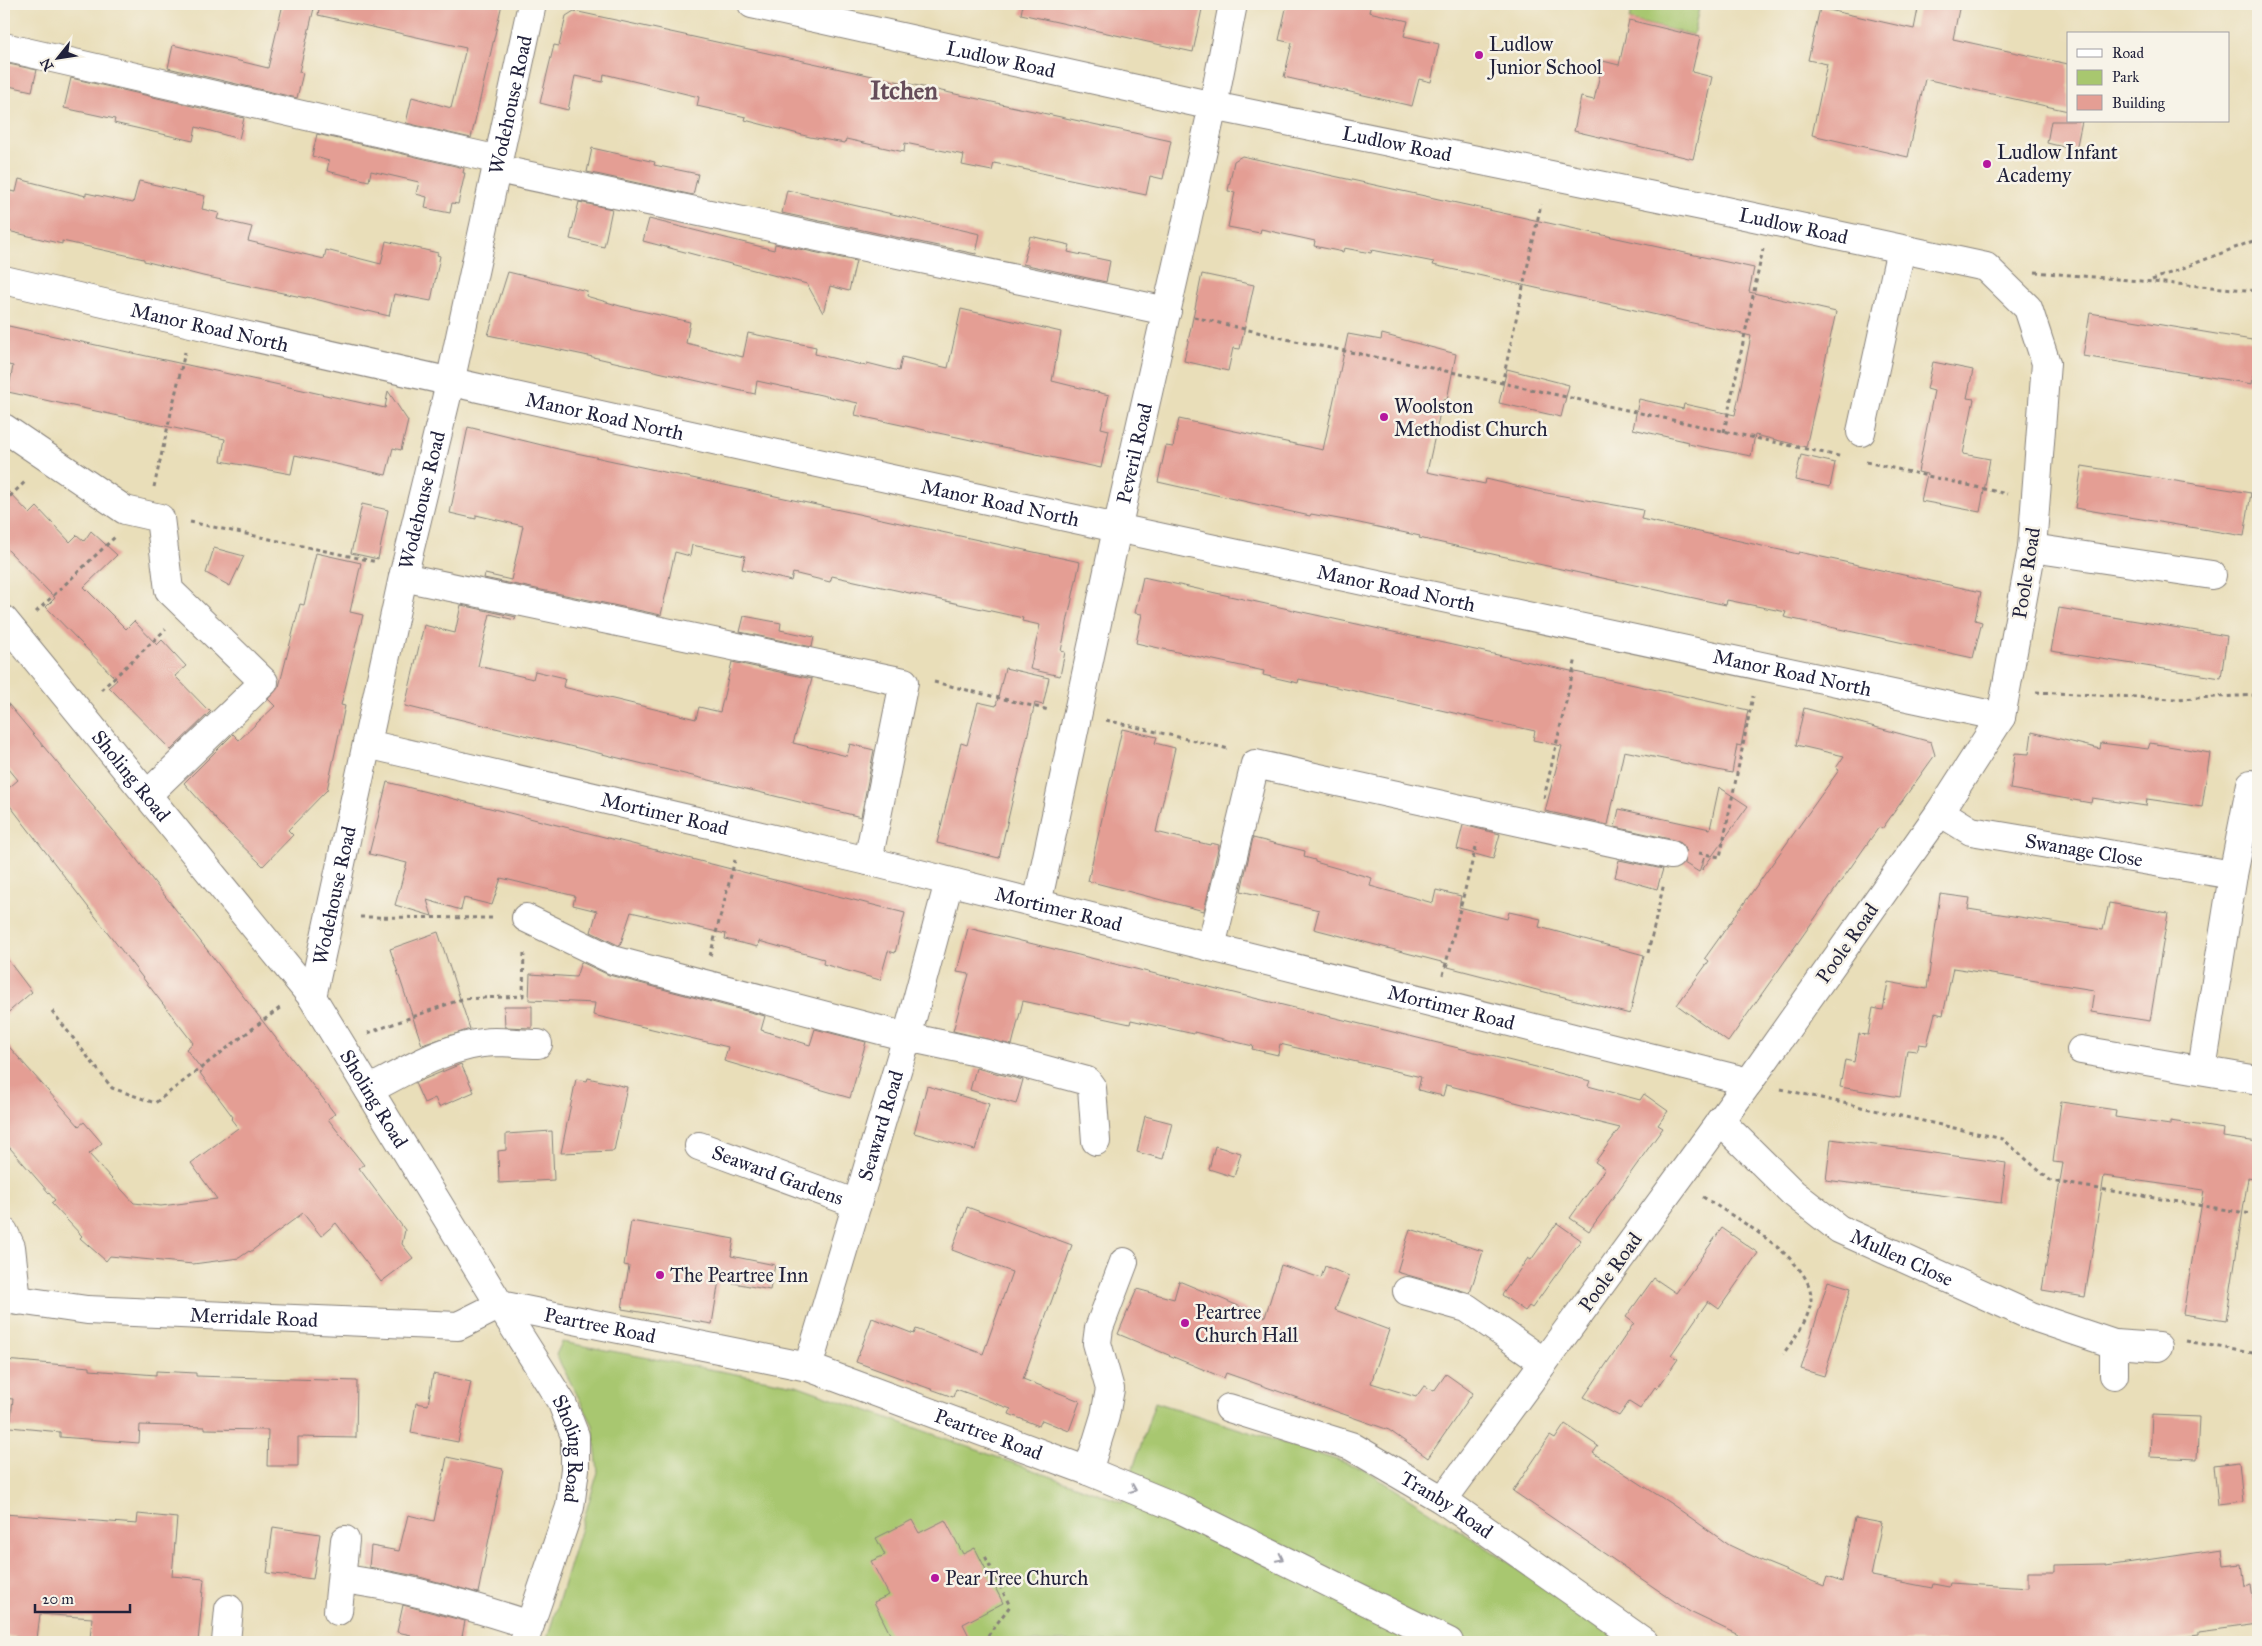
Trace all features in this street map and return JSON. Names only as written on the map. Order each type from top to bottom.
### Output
[{"type":"street","name":"Wodehouse Road","points":[[308,993],[329,917],[404,573],[450,383],[532,4]]},
{"type":"street","name":"Ludlow Road","points":[[752,4],[1213,106],[1769,220],[1986,267],[2028,308]]},
{"type":"street","name":"Peveril Road","points":[[1037,904],[1117,528],[1213,106],[1233,4]]},
{"type":"street","points":[[4,47],[498,164],[1167,311]]},
{"type":"street","points":[[1861,432],[1901,249]]},
{"type":"street","name":"Manor Road North","points":[[4,280],[450,383],[2000,717]]},
{"type":"street","name":"Poole Road","points":[[1443,1500],[1749,1082],[1940,812],[2000,717],[2032,548],[2046,363],[2028,308]]},
{"type":"street","points":[[4,428],[125,510],[149,515],[169,590],[264,682],[147,795]]},
{"type":"street","points":[[2032,548],[2212,575]]},
{"type":"street","points":[[404,573],[904,682],[868,861]]},
{"type":"street","name":"Sholing Road","points":[[9,626],[308,993],[562,1403],[575,1436],[575,1469],[570,1507],[527,1634]]},
{"type":"street","name":"Mortimer Road","points":[[367,744],[868,861],[1749,1082]]},
{"type":"street","points":[[1211,947],[1255,764],[1671,855]]},
{"type":"street","points":[[2202,1069],[2233,875],[2251,784]]},
{"type":"street","name":"Swanage Close","points":[[1940,812],[1971,831],[2233,875]]},
{"type":"street","name":"Seaward Road","points":[[808,1367],[907,1037],[949,882]]},
{"type":"street","points":[[526,918],[613,960],[907,1037],[987,1054],[1087,1081],[1092,1088],[1096,1141]]},
{"type":"street","points":[[368,1090],[416,1066],[458,1050],[494,1042],[538,1044]]},
{"type":"street","points":[[2082,1050],[2258,1080]]},
{"type":"street","name":"Mullen Close","points":[[1720,1121],[1793,1193],[1840,1229],[2030,1316],[2114,1344],[2158,1347]]},
{"type":"street","name":"Seaward Gardens","points":[[699,1146],[857,1204]]},
{"type":"street","points":[[4,1232],[12,1247],[10,1300]]},
{"type":"street","points":[[1088,1471],[1105,1416],[1110,1389],[1097,1343],[1099,1328],[1124,1262]]},
{"type":"street","points":[[1407,1291],[1467,1308],[1544,1362]]},
{"type":"street","name":"Merridale Road","points":[[10,1300],[87,1310],[458,1326],[500,1305]]},
{"type":"street","name":"Peartree Road","points":[[500,1305],[808,1367],[1088,1471],[1178,1508],[1448,1642]]},
{"type":"street","points":[[2114,1344],[2114,1376]]},
{"type":"street","name":"Tranby Road","points":[[1229,1408],[1351,1446],[1443,1500],[1644,1642]]},
{"type":"street","points":[[338,1611],[345,1540]]},
{"type":"street","points":[[342,1579],[368,1582],[492,1612],[527,1634]]},
{"type":"street","points":[[226,1642],[229,1609]]},
{"type":"path","points":[[1502,384],[1547,174]]},
{"type":"path","points":[[1724,432],[1769,220]]},
{"type":"path","points":[[2150,281],[2258,239]]},
{"type":"path","points":[[2033,272],[2258,291]]},
{"type":"path","points":[[1167,311],[1295,341],[1848,458]]},
{"type":"path","points":[[9,626],[149,515],[191,324]]},
{"type":"path","points":[[1857,460],[2035,500]]},
{"type":"path","points":[[149,515],[404,573]]},
{"type":"path","points":[[79,712],[188,608]]},
{"type":"path","points":[[1537,826],[1583,628]]},
{"type":"path","points":[[1648,953],[1673,847],[1720,857],[1759,666]]},
{"type":"path","points":[[904,682],[915,678],[1249,753],[1255,764]]},
{"type":"path","points":[[2006,690],[2175,698],[2258,695]]},
{"type":"path","points":[[1436,1002],[1485,814]]},
{"type":"path","points":[[703,983],[742,832]]},
{"type":"path","points":[[329,917],[526,918],[522,996],[462,999],[340,1043]]},
{"type":"path","points":[[52,1011],[112,1088],[155,1103],[308,993]]},
{"type":"path","points":[[1749,1082],[2003,1139],[2052,1181],[2258,1215]]},
{"type":"path","points":[[1678,1179],[1780,1249],[1796,1263],[1808,1280],[1811,1300],[1802,1327],[1783,1354]]},
{"type":"path","points":[[2158,1347],[2175,1338],[2258,1354]]},
{"type":"path","points":[[984,1554],[1010,1606],[984,1642]]},
{"type":"green space","points":[[1633,4],[1700,4],[1693,35],[1629,20]]},
{"type":"green space","points":[[562,1342],[796,1385],[1122,1502],[1155,1402],[1362,1468],[1512,1564],[1621,1642],[546,1642],[598,1472],[593,1425],[556,1355]]},
{"type":"building","points":[[283,4],[315,4],[299,72],[303,73],[297,98],[168,68],[173,45],[268,68]]},
{"type":"building","points":[[320,4],[502,4],[471,138],[406,123],[412,97],[451,108],[466,48],[318,15]]},
{"type":"building","points":[[1023,4],[1198,4],[1197,8],[1202,9],[1193,52],[1021,14]]},
{"type":"building","points":[[1287,4],[1371,4],[1369,12],[1408,21],[1404,36],[1439,44],[1431,82],[1419,79],[1412,106],[1284,77],[1292,43],[1279,40]]},
{"type":"building","points":[[1919,4],[1960,4],[1953,39],[2067,64],[2067,111],[1925,79],[1908,157],[1812,135],[1827,64],[1808,60],[1820,8],[1914,29]]},
{"type":"building","points":[[574,11],[1171,141],[1163,179],[1150,176],[1146,195],[994,163],[992,171],[962,165],[964,155],[905,143],[904,152],[846,139],[845,143],[810,137],[745,120],[746,117],[697,106],[699,97],[604,74],[603,82],[575,76],[568,110],[540,103],[554,45],[559,46],[566,16]]},
{"type":"building","points":[[1629,20],[1700,37],[1692,72],[1712,77],[1693,159],[1574,131],[1581,97],[1594,100],[1603,61],[1619,65]]},
{"type":"building","points":[[4,63],[37,70],[32,91],[4,85]]},
{"type":"building","points":[[71,78],[244,118],[239,139],[196,127],[193,141],[114,123],[115,119],[64,108]]},
{"type":"building","points":[[2051,121],[2082,122],[2076,150],[2047,143]]},
{"type":"building","points":[[317,134],[464,168],[463,173],[465,173],[458,204],[452,203],[450,213],[425,208],[427,197],[416,194],[419,182],[371,171],[369,181],[327,171],[329,161],[312,156]]},
{"type":"building","points":[[592,148],[655,162],[654,165],[698,174],[693,195],[587,172]]},
{"type":"building","points":[[1242,156],[1754,268],[1749,292],[1836,312],[1806,447],[1755,435],[1751,456],[1688,444],[1689,442],[1633,429],[1639,399],[1683,409],[1684,404],[1735,415],[1751,336],[1433,265],[1434,262],[1372,250],[1371,253],[1344,248],[1343,252],[1314,246],[1315,241],[1261,229],[1260,233],[1228,227],[1235,192],[1228,191],[1234,161]]},
{"type":"building","points":[[19,179],[86,196],[86,193],[133,203],[139,181],[205,196],[202,209],[219,213],[217,219],[252,227],[248,241],[324,259],[326,250],[381,264],[386,241],[438,253],[437,255],[440,256],[431,301],[394,294],[389,316],[203,276],[144,261],[144,259],[62,241],[62,244],[4,230],[4,190],[16,192]]},
{"type":"building","points":[[787,190],[980,234],[976,254],[782,213]]},
{"type":"building","points":[[579,202],[612,209],[604,247],[570,239]]},
{"type":"building","points":[[649,219],[774,250],[775,244],[856,261],[849,291],[830,286],[823,313],[807,284],[643,241]]},
{"type":"building","points":[[1030,236],[1070,245],[1068,252],[1110,261],[1106,282],[1023,264]]},
{"type":"building","points":[[508,272],[587,291],[586,296],[620,306],[690,322],[686,343],[743,357],[748,333],[816,347],[815,354],[866,366],[867,363],[899,371],[902,357],[948,368],[961,309],[1061,332],[1052,381],[1109,395],[1101,428],[1109,430],[1101,468],[855,415],[858,403],[757,381],[755,394],[488,335]]},
{"type":"building","points":[[1202,274],[1254,285],[1240,349],[1233,348],[1228,371],[1184,361]]},
{"type":"building","points":[[2090,313],[2258,341],[2252,384],[2083,356]]},
{"type":"building","points":[[4,325],[385,408],[388,391],[408,421],[401,450],[393,448],[386,475],[295,455],[291,474],[221,461],[225,439],[8,392],[13,366],[4,364]]},
{"type":"building","points":[[1348,334],[1381,340],[1382,334],[1456,354],[1447,400],[1443,399],[1427,472],[1485,484],[1486,479],[1541,492],[1643,510],[1641,519],[1981,592],[1975,620],[1982,622],[1973,658],[1784,617],[1786,612],[1727,600],[1726,605],[1419,538],[1420,536],[1350,521],[1311,514],[1310,516],[1158,482],[1166,446],[1173,447],[1179,419],[1323,450]]},
{"type":"building","points":[[1933,362],[1973,370],[1967,398],[1974,399],[1963,454],[1990,459],[1980,512],[1921,501],[1927,474],[1918,472],[1934,391],[1927,389]]},
{"type":"building","points":[[1507,369],[1569,385],[1561,417],[1499,403]]},
{"type":"building","points":[[468,427],[558,449],[1080,562],[1061,651],[1065,652],[1060,676],[1030,669],[1040,625],[1022,621],[1023,618],[832,576],[830,582],[793,573],[791,581],[742,569],[745,556],[692,545],[690,556],[675,552],[661,615],[484,578],[485,574],[511,580],[523,526],[476,515],[476,519],[450,513]]},
{"type":"building","points":[[1801,455],[1835,463],[1830,487],[1795,480]]},
{"type":"building","points":[[2082,466],[2251,493],[2244,536],[2075,508]]},
{"type":"building","points":[[4,487],[30,514],[37,507],[70,542],[77,535],[84,541],[91,531],[117,555],[84,587],[126,629],[134,621],[157,645],[162,640],[186,666],[175,676],[211,711],[171,750],[109,687],[117,680],[46,607],[55,598],[4,546]]},
{"type":"building","points":[[362,504],[388,510],[378,559],[351,553]]},
{"type":"building","points":[[214,548],[244,556],[230,586],[206,573]]},
{"type":"building","points":[[316,553],[361,563],[350,612],[363,615],[341,705],[345,706],[327,790],[288,830],[293,835],[263,866],[225,829],[184,783],[233,734],[239,740],[275,706],[268,699],[279,687],[300,604],[304,605]]},
{"type":"building","points":[[1143,577],[1748,710],[1741,746],[1737,745],[1732,773],[1624,751],[1608,825],[1545,811],[1562,746],[1533,740],[1535,731],[1299,679],[1298,683],[1263,675],[1264,671],[1136,643],[1142,614],[1135,613]]},
{"type":"building","points":[[461,605],[516,617],[515,620],[490,614],[478,666],[533,679],[535,671],[565,678],[563,687],[696,719],[699,707],[720,712],[732,662],[812,679],[793,743],[847,756],[850,744],[874,750],[861,817],[405,706],[424,625],[455,633]]},
{"type":"building","points":[[2059,608],[2227,636],[2221,678],[2051,651]]},
{"type":"building","points":[[744,616],[781,623],[780,630],[814,637],[812,647],[740,632]]},
{"type":"building","points":[[1005,668],[1049,678],[1043,705],[1035,703],[999,858],[937,843],[961,743],[967,745],[978,702],[996,706]]},
{"type":"building","points":[[4,699],[123,842],[335,1114],[328,1119],[364,1165],[359,1168],[405,1230],[402,1244],[413,1258],[381,1282],[336,1223],[321,1236],[303,1213],[239,1258],[193,1264],[110,1256],[106,1261],[80,1238],[82,1236],[51,1203],[55,1200],[4,1141],[4,1041],[79,1126],[84,1122],[102,1143],[89,1154],[134,1203],[161,1206],[217,1199],[191,1163],[238,1128],[231,1119],[233,1117],[200,1073],[203,1071],[186,1049],[193,1043],[4,798],[4,792],[18,780],[4,763]]},
{"type":"building","points":[[1804,708],[1931,742],[1935,755],[1882,829],[1879,827],[1728,1042],[1677,1005],[1709,961],[1705,958],[1839,770],[1836,768],[1844,756],[1796,745]]},
{"type":"building","points":[[1122,729],[1157,737],[1155,743],[1175,748],[1156,832],[1210,845],[1211,843],[1219,845],[1204,911],[1088,881]]},
{"type":"building","points":[[2032,732],[2100,749],[2101,743],[2148,749],[2150,743],[2210,753],[2202,807],[2147,799],[2146,806],[2092,798],[2091,803],[2010,789],[2015,753],[2029,754]]},
{"type":"building","points":[[387,782],[905,913],[895,953],[888,951],[880,980],[823,964],[824,959],[759,941],[758,947],[725,939],[726,934],[631,912],[620,946],[591,932],[597,911],[573,905],[575,896],[501,878],[492,905],[464,898],[461,910],[427,900],[432,916],[395,905],[407,863],[369,854]]},
{"type":"building","points":[[1719,787],[1748,806],[1702,870],[1704,857],[1699,872],[1684,863],[1686,851],[1681,843],[1615,827],[1619,809],[1710,829]]},
{"type":"building","points":[[1463,825],[1500,834],[1493,859],[1457,849]]},
{"type":"building","points":[[1253,838],[1305,851],[1304,857],[1315,860],[1315,862],[1372,878],[1370,886],[1433,903],[1436,890],[1461,896],[1459,907],[1507,919],[1509,912],[1541,919],[1539,927],[1644,955],[1630,1014],[1448,967],[1449,964],[1314,929],[1319,910],[1241,891]]},
{"type":"building","points":[[1619,860],[1663,869],[1657,889],[1615,877]]},
{"type":"building","points":[[1940,894],[1970,898],[1968,909],[2103,930],[2109,903],[2168,913],[2150,1021],[2091,1012],[2094,990],[1953,968],[1943,1015],[1935,1013],[1927,1045],[1919,1044],[1917,1051],[1907,1050],[1900,1097],[1840,1087],[1845,1060],[1854,1062],[1859,1034],[1868,1035],[1873,1008],[1883,1010],[1888,982],[1927,989]]},
{"type":"building","points":[[968,928],[1536,1067],[1590,1081],[1588,1086],[1640,1100],[1644,1094],[1668,1111],[1658,1125],[1663,1128],[1589,1231],[1570,1218],[1605,1169],[1595,1162],[1620,1128],[1446,1085],[1443,1096],[1418,1090],[1421,1077],[1280,1044],[1278,1055],[1252,1049],[1253,1046],[1194,1032],[1194,1034],[1131,1020],[1130,1024],[1023,1001],[1012,1045],[953,1031],[969,974],[957,972]]},
{"type":"building","points":[[438,932],[470,1029],[422,1045],[390,949]]},
{"type":"building","points":[[4,955],[32,992],[4,1016]]},
{"type":"building","points":[[581,962],[609,975],[765,1016],[761,1030],[810,1045],[815,1029],[866,1042],[850,1098],[724,1061],[728,1047],[593,1015],[595,1003],[529,1000],[530,974],[576,977]]},
{"type":"building","points":[[504,1006],[532,1006],[532,1028],[505,1027]]},
{"type":"building","points":[[461,1064],[474,1092],[439,1107],[435,1098],[424,1103],[415,1083]]},
{"type":"building","points":[[976,1068],[1023,1080],[1016,1104],[970,1090]]},
{"type":"building","points":[[588,1078],[627,1087],[614,1151],[561,1153],[576,1079],[587,1081]]},
{"type":"building","points":[[927,1086],[989,1104],[975,1150],[914,1133]]},
{"type":"building","points":[[2061,1102],[2116,1110],[2115,1117],[2170,1125],[2170,1121],[2224,1129],[2223,1137],[2258,1142],[2258,1180],[2248,1178],[2226,1321],[2183,1314],[2204,1190],[2104,1176],[2085,1297],[2042,1290],[2063,1163],[2053,1162]]},
{"type":"building","points":[[1145,1116],[1172,1123],[1163,1159],[1137,1152]]},
{"type":"building","points":[[552,1131],[554,1180],[499,1183],[498,1151],[506,1150],[506,1134]]},
{"type":"building","points":[[1831,1139],[2006,1163],[2001,1203],[1826,1180]]},
{"type":"building","points":[[1215,1146],[1241,1153],[1234,1177],[1209,1169]]},
{"type":"building","points":[[967,1207],[1072,1245],[1023,1379],[1080,1401],[1069,1431],[1042,1420],[1039,1426],[1009,1414],[1011,1409],[956,1389],[953,1397],[856,1362],[872,1318],[914,1334],[916,1329],[983,1354],[1012,1272],[952,1250]]},
{"type":"building","name":"The Peartree Inn","points":[[631,1221],[734,1239],[731,1256],[775,1265],[770,1290],[719,1280],[712,1324],[622,1309],[629,1266],[624,1265]]},
{"type":"building","points":[[1557,1223],[1581,1240],[1532,1308],[1529,1306],[1525,1311],[1502,1295],[1528,1258],[1531,1260]]},
{"type":"building","points":[[1722,1228],[1758,1253],[1719,1309],[1708,1301],[1671,1355],[1678,1359],[1657,1389],[1655,1387],[1640,1409],[1629,1402],[1619,1416],[1584,1397],[1634,1323],[1626,1317],[1654,1278],[1676,1293]]},
{"type":"building","points":[[1410,1229],[1483,1251],[1470,1293],[1397,1272]]},
{"type":"building","points":[[1281,1265],[1321,1278],[1325,1266],[1349,1276],[1335,1310],[1389,1330],[1371,1383],[1416,1397],[1424,1386],[1434,1391],[1446,1374],[1473,1393],[1428,1458],[1389,1430],[1226,1373],[1224,1378],[1118,1334],[1137,1289],[1174,1299],[1179,1281],[1265,1317]]},
{"type":"building","points":[[1828,1281],[1851,1288],[1824,1376],[1801,1369]]},
{"type":"building","points":[[4,1360],[90,1367],[90,1370],[156,1375],[156,1371],[196,1373],[196,1376],[357,1381],[356,1438],[298,1437],[298,1466],[267,1466],[268,1430],[140,1425],[139,1443],[60,1437],[60,1432],[10,1427],[13,1399],[4,1398]]},
{"type":"building","points":[[433,1374],[471,1382],[458,1442],[411,1433],[416,1403],[428,1405]]},
{"type":"building","points":[[2152,1415],[2199,1417],[2197,1459],[2150,1457]]},
{"type":"building","points":[[1565,1424],[1598,1446],[1593,1453],[1673,1505],[1729,1545],[1824,1586],[1827,1577],[1842,1582],[1855,1518],[1882,1523],[1871,1576],[1932,1588],[1933,1584],[1949,1587],[1950,1583],[2028,1588],[2028,1572],[2054,1572],[2054,1565],[2106,1564],[2106,1566],[2222,1549],[2224,1566],[2241,1564],[2244,1585],[2251,1583],[2257,1625],[2197,1633],[2197,1636],[2153,1642],[1753,1642],[1690,1612],[1513,1491],[1550,1436],[1555,1439]]},
{"type":"building","points":[[447,1457],[503,1469],[478,1593],[416,1576],[369,1567],[371,1546],[399,1551],[408,1515],[434,1521]]},
{"type":"building","points":[[2239,1462],[2243,1502],[2218,1505],[2214,1465]]},
{"type":"building","points":[[4,1514],[137,1524],[138,1514],[177,1518],[172,1576],[204,1579],[198,1642],[130,1642],[90,1639],[92,1618],[40,1614],[37,1639],[4,1636]]},
{"type":"building","name":"Pear Tree Church","points":[[912,1520],[919,1533],[945,1520],[963,1554],[975,1548],[1003,1603],[963,1624],[972,1642],[894,1642],[874,1602],[889,1595],[871,1561],[885,1555],[876,1538]]},
{"type":"building","points":[[273,1527],[320,1534],[313,1579],[267,1573]]},
{"type":"building","points":[[403,1605],[465,1621],[461,1642],[409,1642],[411,1635],[397,1632]]},
{"type":"place","name":"Ludlow Junior School","points":[[1479,55]]},
{"type":"place","name":"Ludlow Infant Academy","points":[[1987,164]]},
{"type":"place","name":"Woolston Methodist Church","points":[[1384,417]]},
{"type":"place","name":"The Peartree Inn","points":[[660,1275]]},
{"type":"place","name":"Peartree Church Hall","points":[[1185,1323]]},
{"type":"place","name":"Pear Tree Church","points":[[935,1578]]},
{"type":"district","name":"Itchen","points":[[904,90]]}]
